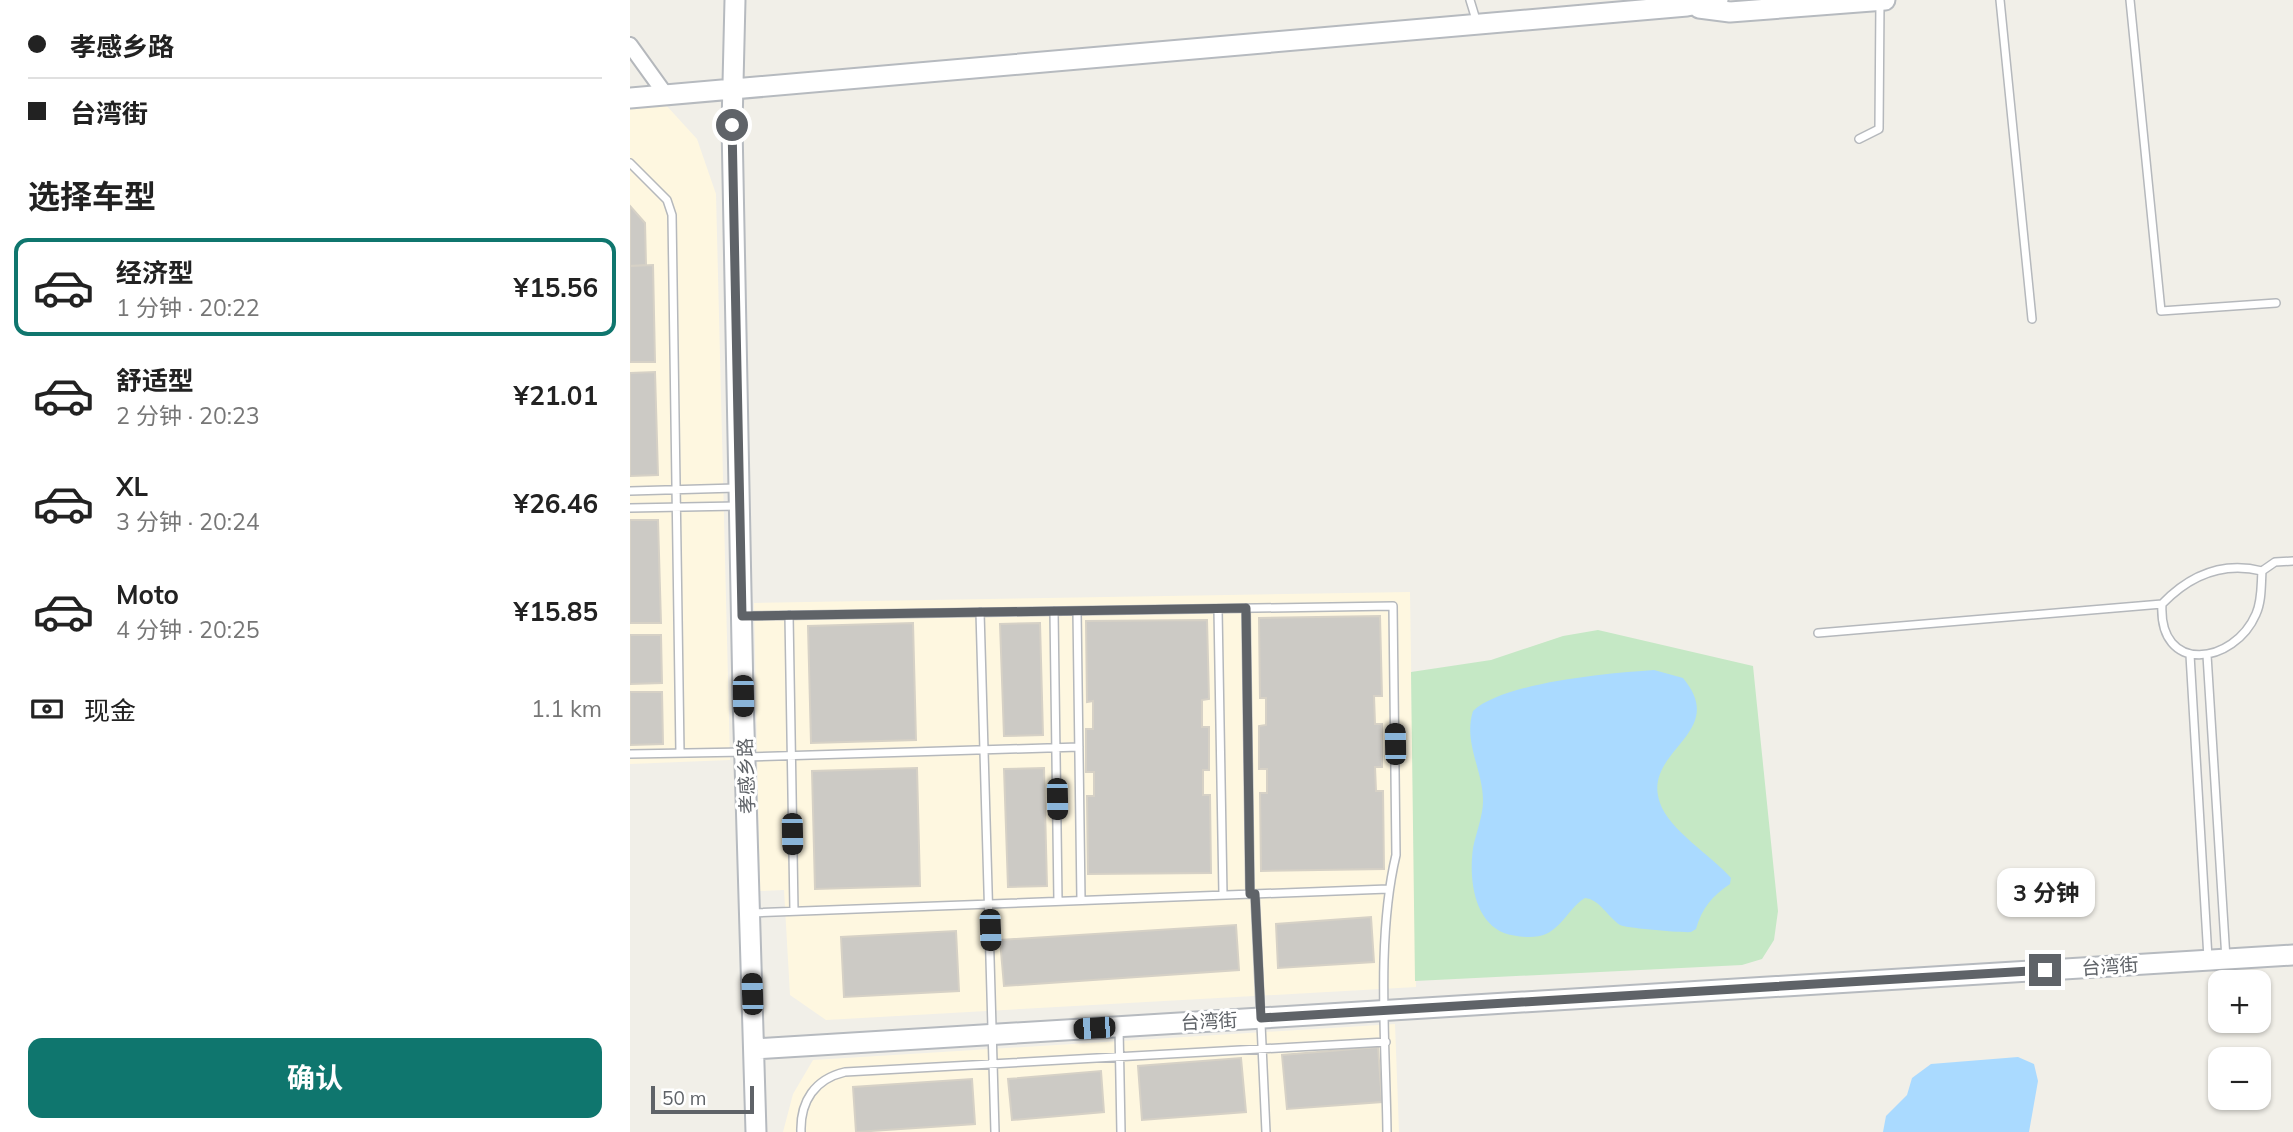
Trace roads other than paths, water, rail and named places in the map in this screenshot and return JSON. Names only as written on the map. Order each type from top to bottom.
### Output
[{"type":"main road","name":"孝感乡路","points":[[734,0],[733,90],[742,616],[757,1132]]},
{"type":"main road","points":[[630,98],[1718,0]]},
{"type":"main road","points":[[1686,3],[1730,12],[1882,0]]},
{"type":"main road","name":"台湾街","points":[[754,1049],[2293,955]]},
{"type":"street","points":[[630,45],[666,95]]},
{"type":"lane","points":[[1470,0],[1477,23]]},
{"type":"lane","points":[[1859,139],[1879,130],[1882,0]]},
{"type":"lane","points":[[2000,0],[2032,319]]},
{"type":"lane","points":[[2130,0],[2161,310],[2276,303]]},
{"type":"lane","points":[[630,163],[667,200],[672,215],[680,753]]},
{"type":"lane","points":[[630,491],[676,490],[740,497]]},
{"type":"lane","points":[[630,508],[677,507],[740,497]]},
{"type":"lane","points":[[1818,633],[2162,604],[2183,585],[2206,573],[2238,567],[2262,571],[2275,562],[2293,561]]},
{"type":"lane","points":[[2162,604],[2161,621],[2166,637],[2180,652],[2190,655],[2207,654],[2237,640],[2250,625],[2259,606],[2262,571]]},
{"type":"lane","points":[[742,616],[1392,606],[1396,855],[1388,889],[1385,1012],[1387,1132]]},
{"type":"lane","points":[[1246,608],[1252,894],[1266,1132]]},
{"type":"lane","points":[[1218,609],[1223,895]]},
{"type":"lane","points":[[1054,611],[1058,901]]},
{"type":"lane","points":[[1077,611],[1081,900]]},
{"type":"lane","points":[[980,612],[995,1132]]},
{"type":"lane","points":[[789,615],[794,911]]},
{"type":"lane","points":[[2207,654],[2217,960]]},
{"type":"lane","points":[[2190,655],[2217,960]]},
{"type":"lane","points":[[630,754],[791,756],[1079,747]]},
{"type":"lane","points":[[750,913],[1388,889]]},
{"type":"lane","points":[[1119,1027],[1121,1132]]},
{"type":"lane","points":[[801,1132],[803,1108],[812,1092],[827,1076],[845,1072],[1385,1042]]},
{"type":"water","points":[[1654,670],[1683,678],[1695,697],[1697,714],[1691,728],[1662,769],[1657,785],[1660,803],[1681,833],[1731,878],[1730,884],[1708,903],[1696,929],[1691,932],[1620,925],[1599,905],[1585,898],[1552,931],[1542,936],[1514,936],[1504,933],[1486,918],[1475,896],[1473,884],[1473,848],[1483,801],[1470,734],[1473,711],[1488,701],[1532,686]]},
{"type":"water","points":[[2018,1057],[2034,1064],[2038,1081],[2029,1132],[1883,1132],[1886,1116],[1907,1095],[1912,1078],[1931,1064]]}]
